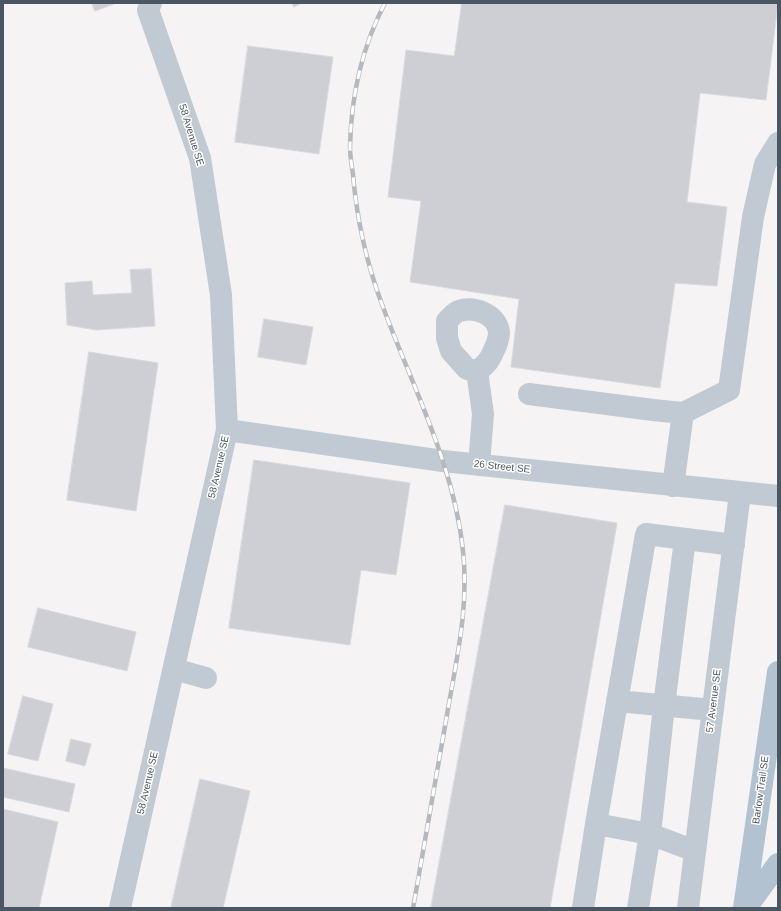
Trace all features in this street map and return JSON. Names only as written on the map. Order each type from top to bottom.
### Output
[{"type":"main road","name":"Barlow Trail SE","points":[[745,908],[778,672]]},
{"type":"main road","points":[[745,908],[778,864]]},
{"type":"street","name":"58 Avenue SE","points":[[120,908],[227,430],[221,295],[200,158],[148,10],[151,3]]},
{"type":"street","points":[[528,394],[683,413],[729,390],[753,217],[765,164],[778,143]]},
{"type":"street","points":[[477,371],[483,414],[479,465]]},
{"type":"street","points":[[673,486],[683,413]]},
{"type":"street","name":"26 Street SE","points":[[227,430],[442,461],[778,496]]},
{"type":"street","name":"57 Avenue SE","points":[[688,908],[740,493]]},
{"type":"street","points":[[583,908],[646,534],[734,545]]},
{"type":"street","points":[[638,908],[650,834],[684,539]]},
{"type":"street","points":[[174,669],[206,678]]},
{"type":"street","points":[[617,701],[713,710]]},
{"type":"street","points":[[596,824],[650,834],[695,851]]},
{"type":"building","points":[[92,3],[114,3],[114,4],[95,11]]},
{"type":"building","points":[[292,3],[302,3],[294,7]]},
{"type":"building","points":[[462,3],[778,3],[766,100],[700,93],[687,202],[727,207],[717,286],[675,283],[660,388],[511,367],[519,299],[410,282],[421,201],[388,197],[406,50],[454,56]]},
{"type":"building","points":[[248,46],[333,57],[319,154],[235,142]]},
{"type":"building","points":[[151,269],[155,326],[96,330],[67,325],[65,283],[92,281],[93,295],[132,293],[130,270]]},
{"type":"building","points":[[264,319],[313,327],[306,365],[258,357]]},
{"type":"building","points":[[89,352],[158,363],[136,511],[67,500]]},
{"type":"building","points":[[254,460],[410,483],[396,575],[361,570],[350,645],[229,628]]},
{"type":"building","points":[[505,505],[617,523],[550,908],[431,908]]},
{"type":"building","points":[[38,608],[136,632],[127,671],[28,647]]},
{"type":"building","points":[[23,696],[53,704],[38,761],[8,754]]},
{"type":"building","points":[[71,739],[91,744],[85,766],[66,761]]},
{"type":"building","points":[[3,768],[75,784],[69,812],[3,797]]},
{"type":"building","points":[[200,779],[250,791],[223,908],[171,908]]},
{"type":"building","points":[[3,809],[58,822],[39,908],[3,908]]},
{"type":"railway","points":[[385,3],[370,37],[355,91],[350,151],[357,209],[377,291],[442,457],[458,519],[463,551],[464,571],[461,631],[413,908]]}]
